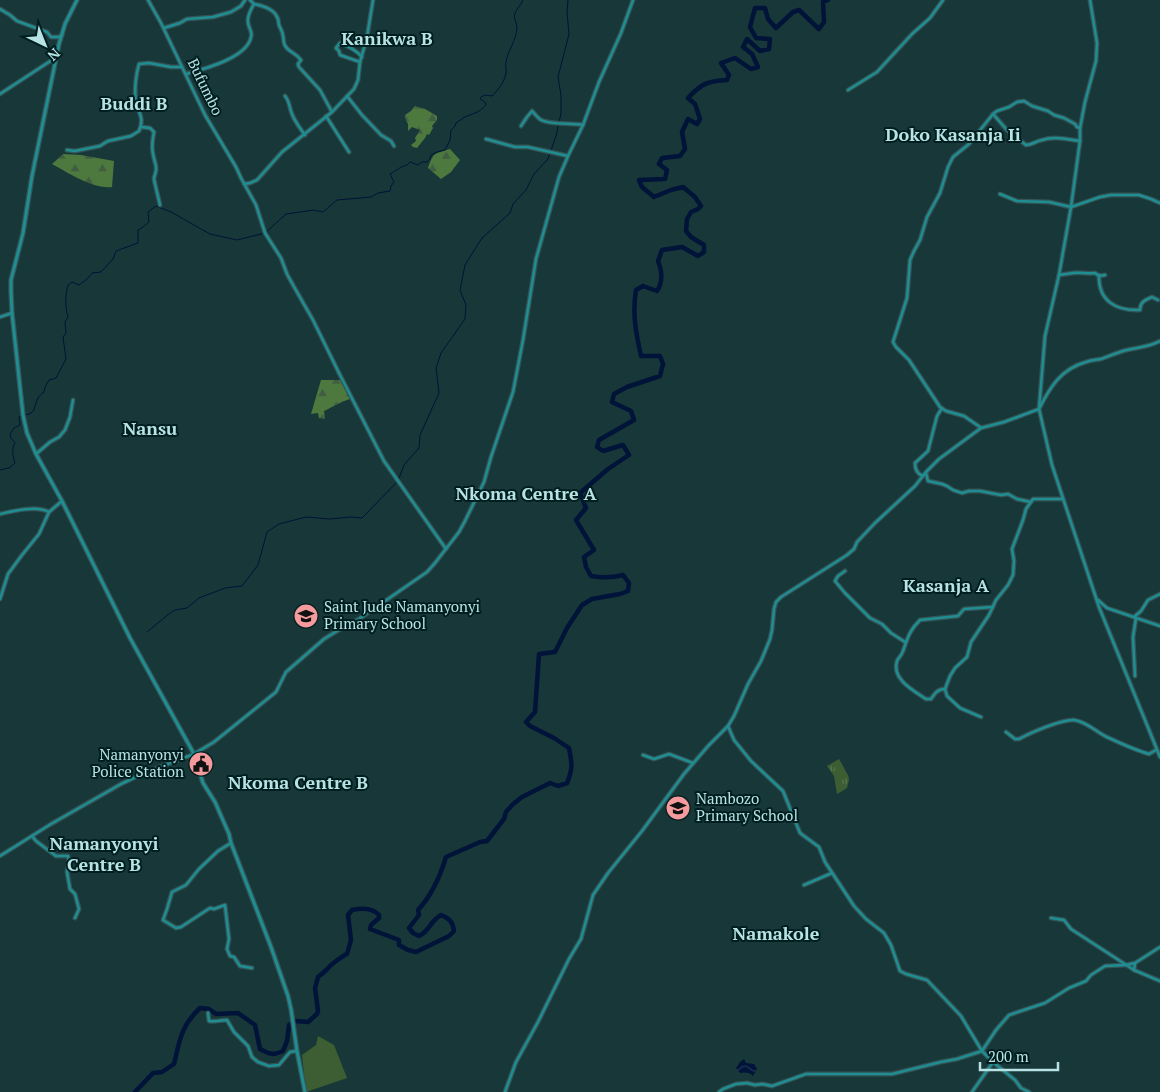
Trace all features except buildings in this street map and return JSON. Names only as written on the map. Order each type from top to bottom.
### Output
[{"type":"street","points":[[77,0],[66,24],[56,58],[32,176],[23,233],[11,280],[12,313],[23,415],[27,433],[36,454],[62,501],[130,638],[194,754],[203,784],[215,802],[229,834],[288,996],[305,1092]]},
{"type":"street","name":"Bufumbo","points":[[148,0],[164,28],[204,113],[236,167],[256,206],[265,233],[282,258],[292,285],[313,320],[384,460],[446,549]]},
{"type":"street","points":[[164,28],[187,19],[213,17],[231,12],[245,0]]},
{"type":"street","points":[[250,0],[254,4],[263,5],[277,15],[286,47],[299,57],[301,60],[298,64],[299,67],[320,90],[332,112]]},
{"type":"street","points":[[244,184],[250,184],[257,180],[282,152],[332,112],[356,86],[374,0]]},
{"type":"street","points":[[0,856],[121,784],[194,754],[214,742],[276,692],[286,672],[318,644],[416,581],[432,568],[465,521],[484,482],[516,379],[536,259],[559,178],[583,125],[633,0]]},
{"type":"street","points":[[848,90],[877,72],[912,34],[930,18],[943,0]]},
{"type":"street","points":[[1090,0],[1097,56],[1080,128],[1071,207],[1059,275],[1045,336],[1039,409],[1052,465],[1096,599],[1160,757]]},
{"type":"street","points":[[186,74],[220,63],[242,51],[251,40],[252,33],[248,23],[254,4]]},
{"type":"street","points":[[0,9],[17,21],[47,32],[52,37],[59,37],[63,34]]},
{"type":"street","points":[[360,62],[340,55],[336,48],[340,43],[350,47],[362,57]]},
{"type":"street","points":[[0,94],[56,58]]},
{"type":"street","points":[[68,150],[75,151],[100,146],[108,141],[136,134],[139,131],[142,116],[135,97],[139,64],[149,63],[171,68],[182,67]]},
{"type":"street","points":[[284,96],[288,99],[297,126],[305,135]]},
{"type":"street","points":[[347,96],[362,115],[381,135],[391,141],[394,146]]},
{"type":"street","points":[[981,428],[964,416],[942,408],[909,360],[893,342],[907,298],[910,260],[920,240],[927,217],[940,193],[953,157],[965,148],[993,114],[1017,102],[1024,101],[1064,118],[1080,128]]},
{"type":"street","points":[[521,126],[532,111],[541,120],[583,125]]},
{"type":"street","points":[[993,114],[1007,130],[1026,145],[1050,138],[1080,141]]},
{"type":"street","points":[[326,116],[349,152]]},
{"type":"street","points":[[141,127],[150,128],[154,132],[152,156],[156,168],[154,179],[160,205]]},
{"type":"street","points":[[486,139],[515,147],[528,147],[568,156]]},
{"type":"street","points":[[1000,194],[1017,201],[1049,202],[1071,207],[1111,195],[1139,195],[1160,203]]},
{"type":"street","points":[[1059,275],[1074,272],[1105,275]]},
{"type":"street","points":[[1099,275],[1100,288],[1109,304],[1124,309],[1140,310],[1144,300],[1152,297],[1158,300]]},
{"type":"street","points":[[0,317],[12,313]]},
{"type":"street","points":[[505,1092],[516,1062],[581,939],[593,895],[684,774],[709,744],[728,726],[770,639],[774,609],[776,602],[781,596],[847,555],[875,523],[915,486],[939,459],[981,428],[1039,409],[1048,390],[1068,370],[1085,362],[1154,345],[1160,341]]},
{"type":"street","points":[[36,454],[59,437],[65,430],[73,400]]},
{"type":"street","points":[[923,476],[918,473],[915,463],[928,451],[937,416],[942,408]]},
{"type":"street","points":[[926,472],[928,481],[947,486],[962,493],[980,491],[1001,495],[1008,494],[1017,499],[1031,502]]},
{"type":"street","points":[[981,717],[960,708],[947,696],[945,689],[955,668],[967,657],[971,642],[1013,575],[1014,561],[1012,549],[1026,508],[1033,499],[1063,499]]},
{"type":"street","points":[[0,599],[8,574],[39,534],[49,512],[62,501]]},
{"type":"street","points":[[0,514],[35,509],[44,509],[49,512]]},
{"type":"street","points":[[845,571],[835,581],[845,594],[870,618],[882,624],[891,633],[905,642]]},
{"type":"street","points":[[1135,676],[1133,637],[1135,618],[1148,600],[1160,594]]},
{"type":"street","points":[[1096,599],[1107,608],[1160,626]]},
{"type":"street","points":[[945,689],[941,689],[931,699],[926,700],[906,686],[896,671],[897,661],[909,632],[920,620],[958,616],[964,609],[992,607]]},
{"type":"street","points":[[1006,732],[1019,740],[1029,734],[1058,723],[1074,720],[1132,748],[1149,754],[1156,750]]},
{"type":"street","points":[[728,726],[734,740],[752,761],[783,791],[800,833],[819,847],[825,862],[855,909],[884,933],[900,971],[927,980],[961,1016],[982,1051],[1015,1080],[1020,1088],[1029,1092]]},
{"type":"street","points":[[643,755],[654,759],[669,754],[693,763]]},
{"type":"street","points":[[32,836],[56,856],[68,856],[67,872],[70,889],[75,894],[79,909],[75,918]]},
{"type":"street","points":[[231,843],[213,856],[186,884],[172,892],[163,920],[176,928],[181,927],[210,908],[214,909],[225,905],[229,938],[227,948],[230,956],[234,957],[240,966],[252,968]]},
{"type":"street","points":[[804,885],[832,873]]},
{"type":"street","points":[[1051,918],[1064,920],[1071,929],[1126,965],[1160,981]]},
{"type":"street","points":[[719,1092],[736,1084],[772,1086],[806,1074],[892,1074],[957,1059],[982,1051],[1009,1015],[1045,1003],[1086,981],[1091,975],[1105,966],[1134,963],[1160,947]]},
{"type":"street","points":[[1134,963],[1134,970]]},
{"type":"street","points":[[208,1013],[209,1021],[227,1020],[258,1062],[269,1066],[279,1065],[290,1052],[297,1050]]},
{"type":"street","points":[[972,1092],[993,1062]]},
{"type":"green space","points":[[415,106],[437,116],[437,120],[432,126],[433,128],[429,135],[427,134],[417,148],[411,145],[416,141],[415,138],[420,130],[412,127],[408,131],[408,124],[405,118],[405,115]]},
{"type":"green space","points":[[450,149],[460,160],[451,172],[441,179],[428,168],[436,154]]},
{"type":"green space","points":[[63,154],[114,161],[112,187],[97,186],[89,183],[52,164]]},
{"type":"green space","points":[[321,380],[341,380],[350,399],[324,411],[325,419],[319,418],[318,413],[311,414]]},
{"type":"green space","points":[[839,759],[849,779],[847,788],[837,794],[834,776],[827,766]]},
{"type":"green space","points":[[318,1036],[334,1045],[347,1078],[306,1092],[302,1055],[316,1045]]},
{"type":"water","points":[[744,1059],[746,1063],[754,1064],[757,1069],[753,1076],[747,1073],[740,1073],[736,1068]]},
{"type":"waterway","points":[[0,470],[9,468],[15,463],[13,455],[15,443],[10,434],[14,428],[20,425],[19,417],[33,412],[38,398],[44,392],[49,380],[56,378],[66,359],[63,337],[66,333],[65,322],[68,317],[66,309],[68,285],[72,282],[79,285],[92,273],[101,272],[113,259],[116,251],[138,243],[138,230],[149,222],[148,212],[156,206],[171,212],[210,234],[237,240],[265,233],[286,214],[314,210],[323,212],[337,200],[371,197],[378,193],[390,191],[394,182],[390,174],[410,162],[418,165],[422,162],[427,162],[431,155],[445,150],[450,140],[451,130],[456,123],[482,109],[486,105],[480,99],[481,97],[485,95],[492,96],[501,85],[506,72],[507,58],[516,33],[516,11],[523,0]]},
{"type":"waterway","points":[[147,632],[170,613],[187,608],[199,598],[225,588],[242,586],[258,565],[267,532],[279,524],[306,517],[330,519],[362,518],[398,481],[404,465],[419,448],[420,435],[439,393],[436,368],[441,353],[465,319],[466,305],[460,290],[465,265],[482,238],[510,213],[513,204],[526,190],[534,174],[548,159],[561,113],[558,77],[569,34],[568,0]]},
{"type":"waterway","points":[[135,1092],[153,1073],[162,1072],[174,1064],[185,1027],[200,1008],[209,1009],[216,1014],[238,1013],[255,1025],[260,1049],[271,1054],[283,1051],[287,1041],[289,1025],[296,1021],[308,1022],[317,1014],[315,988],[318,977],[347,954],[351,940],[348,915],[352,910],[366,909],[376,912],[379,918],[371,925],[370,929],[399,940],[399,945],[408,950],[416,952],[449,936],[454,931],[453,925],[441,915],[419,936],[409,928],[419,915],[418,910],[435,885],[446,857],[480,842],[487,841],[504,819],[506,812],[522,797],[550,783],[558,786],[567,783],[571,766],[569,748],[526,722],[535,712],[539,654],[555,652],[567,628],[582,605],[592,599],[628,591],[629,583],[623,575],[615,577],[591,576],[586,567],[584,557],[594,550],[576,520],[586,508],[580,493],[608,469],[629,455],[623,445],[603,451],[597,447],[599,440],[634,420],[631,411],[612,402],[614,394],[627,387],[660,376],[663,364],[660,356],[641,356],[636,331],[636,290],[643,286],[657,291],[659,288],[661,273],[658,261],[662,250],[682,247],[698,256],[704,252],[704,245],[691,237],[686,231],[687,219],[691,212],[701,206],[695,197],[683,187],[654,197],[642,187],[639,180],[665,179],[667,170],[659,164],[662,158],[680,156],[685,149],[682,132],[688,119],[697,124],[700,119],[695,104],[688,98],[705,84],[727,80],[729,75],[721,63],[735,58],[751,69],[758,67],[752,54],[743,47],[747,39],[760,51],[769,49],[770,39],[756,38],[750,27],[755,8],[765,8],[768,19],[776,28],[793,12],[799,10],[819,29],[824,22],[823,2],[828,0]]},
{"type":"place","name":"Saint Jude Namanyonyi Primary School","points":[[306,616]]},
{"type":"place","name":"Namanyonyi Police Station","points":[[201,764]]},
{"type":"place","name":"Nambozo Primary School","points":[[678,808]]},
{"type":"district","name":"Kanikwa B","points":[[387,39]]},
{"type":"district","name":"Buddi B","points":[[134,104]]},
{"type":"district","name":"Doko Kasanja Ii","points":[[953,135]]},
{"type":"district","name":"Nansu","points":[[150,429]]},
{"type":"district","name":"Nkoma Centre A","points":[[526,494]]},
{"type":"district","name":"Kasanja A","points":[[946,586]]},
{"type":"district","name":"Nkoma Centre B","points":[[298,783]]},
{"type":"district","name":"Namanyonyi Centre B","points":[[104,854]]},
{"type":"district","name":"Namakole","points":[[776,934]]}]
